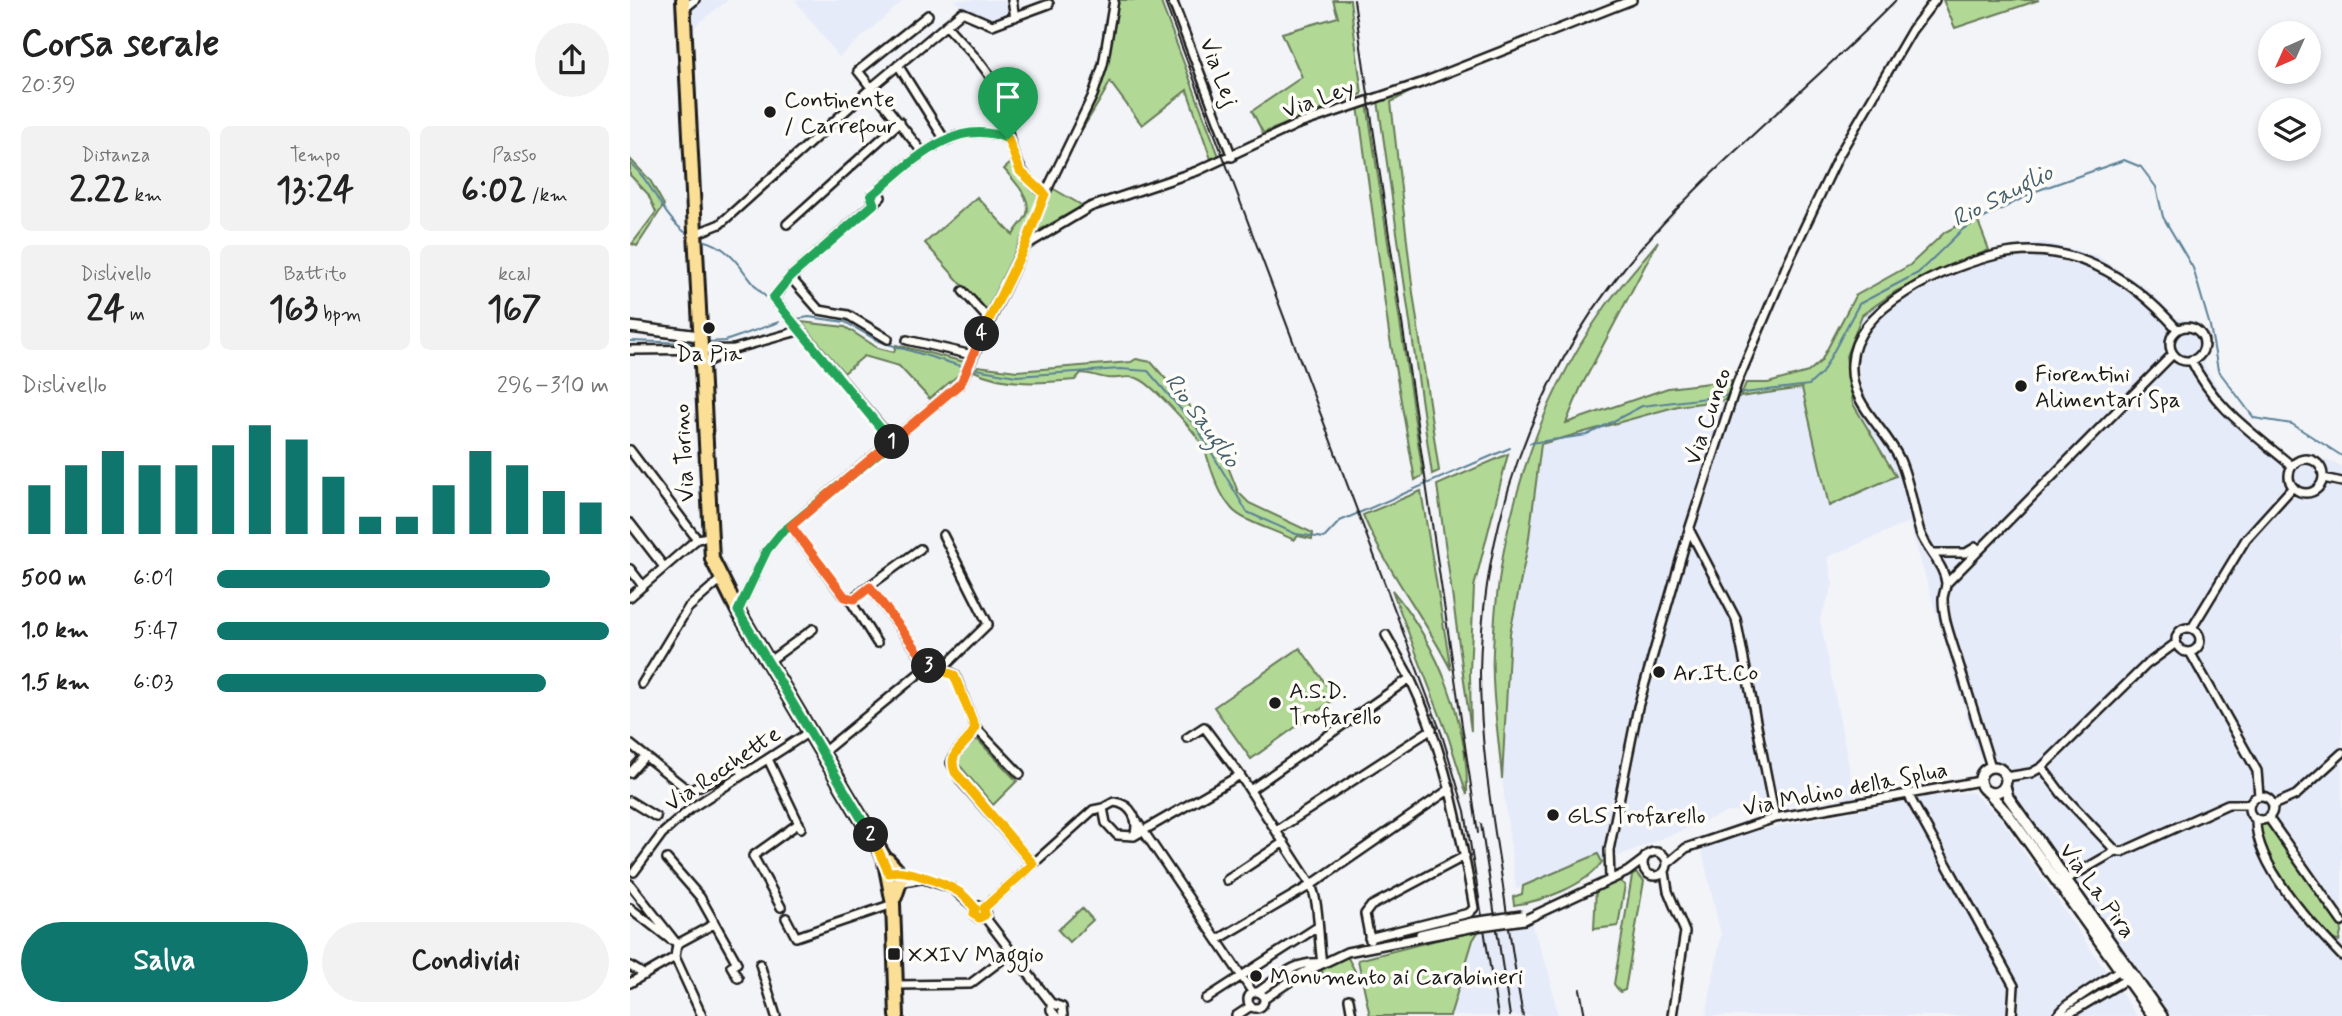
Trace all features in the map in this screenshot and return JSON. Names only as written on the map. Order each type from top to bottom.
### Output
[{"type":"main road","name":"Via Torino","points":[[683,5],[699,336],[703,538],[720,580],[894,876],[897,1016]]},
{"type":"street","points":[[683,5],[695,0]]},
{"type":"street","points":[[1012,0],[1015,17]]},
{"type":"street","points":[[738,611],[767,550],[791,526],[961,383],[1025,246],[1045,194],[1093,95],[1103,65],[1114,0]]},
{"type":"street","name":"Via Lej","points":[[1172,0],[1232,157]]},
{"type":"street","name":"Via Ley","points":[[1025,246],[1090,207],[1232,157],[1296,125],[1421,83],[1632,0]]},
{"type":"street","name":"Via Cuneo","points":[[1610,880],[1609,850],[1638,707],[1689,530],[1737,383],[1789,260],[1839,155],[1906,40],[1935,0]]},
{"type":"street","points":[[694,234],[720,224],[872,87],[962,12],[992,25],[1049,5]]},
{"type":"street","points":[[923,153],[858,71],[928,15]]},
{"type":"street","points":[[946,25],[993,80],[1002,103],[1008,139],[1020,171],[1045,194]]},
{"type":"street","points":[[898,65],[945,140]]},
{"type":"street","points":[[787,224],[900,122]]},
{"type":"street","points":[[874,204],[871,196],[923,153],[945,140],[968,131],[999,134],[1008,139]]},
{"type":"street","points":[[881,197],[790,277],[773,298],[893,441]]},
{"type":"street","points":[[1946,584],[1920,531],[1900,460],[1856,394],[1852,362],[1855,347],[1861,332],[1875,314],[1911,291],[1982,258],[2040,252],[2075,258],[2109,270],[2139,290],[2177,329]]},
{"type":"street","points":[[790,277],[820,310],[848,315],[888,339]]},
{"type":"street","points":[[963,291],[990,321]]},
{"type":"street","points":[[2188,326],[2202,335],[2203,350],[2192,360],[2181,360],[2173,354],[2169,344],[2177,329],[2188,326]]},
{"type":"street","points":[[630,327],[699,336]]},
{"type":"street","points":[[700,365],[734,349],[798,331]]},
{"type":"street","points":[[907,340],[970,359]]},
{"type":"street","points":[[630,350],[734,349]]},
{"type":"street","points":[[2006,782],[2002,770],[1991,767],[1947,625],[1943,599],[1946,584],[1982,544],[2173,354]]},
{"type":"street","points":[[2192,360],[2209,393],[2221,408],[2292,466]]},
{"type":"street","points":[[630,450],[703,538],[630,597]]},
{"type":"street","points":[[2301,460],[2312,460],[2321,467],[2323,478],[2314,491],[2303,493],[2293,487],[2289,477],[2292,466],[2301,460]]},
{"type":"street","points":[[2323,478],[2342,482]]},
{"type":"street","points":[[1988,792],[1999,792],[2006,782],[2042,766],[2146,665],[2176,643],[2181,630],[2192,628],[2246,539],[2293,487]]},
{"type":"street","points":[[630,523],[664,567]]},
{"type":"street","points":[[791,526],[841,593],[850,600],[877,643]]},
{"type":"street","points":[[1689,530],[1735,619],[1776,818]]},
{"type":"street","points":[[943,535],[988,624],[943,668]]},
{"type":"street","points":[[1932,553],[1966,553],[1982,544]]},
{"type":"street","points":[[850,600],[920,549]]},
{"type":"street","points":[[630,569],[643,586]]},
{"type":"street","points":[[642,684],[688,608],[720,580]]},
{"type":"street","points":[[870,587],[928,666],[943,668],[954,675],[975,727],[1020,774]]},
{"type":"street","points":[[2176,643],[2183,651],[2190,652],[2197,648],[2200,641],[2198,633],[2192,628]]},
{"type":"street","points":[[768,662],[813,629]]},
{"type":"street","points":[[1236,1016],[1251,1006],[1262,1003],[1322,963],[1370,942],[1469,913],[1474,908],[1450,789],[1432,729],[1410,678],[1386,635]]},
{"type":"street","points":[[2190,652],[2257,771],[2259,796]]},
{"type":"street","points":[[822,753],[928,666]]},
{"type":"street","points":[[1250,790],[1410,678]]},
{"type":"street","points":[[975,727],[973,734],[954,752],[951,763],[955,772],[1033,864]]},
{"type":"street","points":[[1187,738],[1204,727],[1240,775],[1311,885],[1317,904],[1316,928],[1322,963]]},
{"type":"street","points":[[1277,830],[1432,729]]},
{"type":"street","name":"Via Rocchette","points":[[634,872],[662,834],[691,809],[809,732]]},
{"type":"street","points":[[630,744],[689,791],[737,768],[746,773]]},
{"type":"street","points":[[2268,817],[2273,805],[2296,795],[2342,752]]},
{"type":"street","points":[[630,773],[645,756]]},
{"type":"street","points":[[768,759],[800,825],[753,856],[781,907]]},
{"type":"street","points":[[2042,766],[2061,793],[2116,851]]},
{"type":"street","name":"Via Molino della Splua","points":[[1980,782],[1984,771],[1991,767]]},
{"type":"street","points":[[1103,808],[1110,830],[1117,835],[1134,836],[1240,775]]},
{"type":"street","name":"Via Molino della Splua","points":[[1980,782],[1988,792]]},
{"type":"street","name":"Via Molino della Splua","points":[[1661,854],[1679,852],[1730,831],[1776,818],[1980,782]]},
{"type":"street","name":"Via La Pira","points":[[2006,782],[2008,797],[2162,1016]]},
{"type":"street","points":[[1217,940],[1311,885],[1450,789]]},
{"type":"street","name":"Via La Pira","points":[[1988,792],[2009,815],[2152,1016]]},
{"type":"street","points":[[1909,796],[2014,986],[2012,1016]]},
{"type":"street","points":[[2067,879],[2116,851],[2127,851],[2228,804],[2249,804],[2259,796]]},
{"type":"street","points":[[2259,796],[2269,799],[2273,805]]},
{"type":"street","points":[[630,801],[656,817]]},
{"type":"street","points":[[981,911],[1093,810],[1103,808],[1107,804],[1121,803],[1136,820],[1262,1003],[1266,1016]]},
{"type":"street","points":[[2249,804],[2249,811],[2256,819],[2257,838],[2266,858],[2302,911],[2342,956]]},
{"type":"street","points":[[2256,819],[2268,817]]},
{"type":"street","points":[[2268,817],[2342,922]]},
{"type":"street","points":[[1134,836],[1136,820]]},
{"type":"street","points":[[1227,880],[1284,842]]},
{"type":"street","points":[[1370,942],[1411,940],[1473,925],[1523,917],[1627,872],[1653,852],[1661,854],[1666,868],[1668,891],[1685,932],[1672,1016]]},
{"type":"street","name":"Via Molino della Splua","points":[[1666,868],[1679,852]]},
{"type":"street","points":[[1370,942],[1365,914],[1371,906],[1465,856]]},
{"type":"street","points":[[667,859],[701,897],[737,963],[732,966],[738,978]]},
{"type":"street","points":[[1643,860],[1648,874],[1668,891]]},
{"type":"street","points":[[1627,872],[1659,876],[1666,868]]},
{"type":"street","points":[[894,876],[926,878],[959,891],[981,911],[1051,1003],[1062,1007],[1063,1016]]},
{"type":"street","points":[[894,876],[926,878]]},
{"type":"street","points":[[630,884],[677,944],[675,957],[702,1016]]},
{"type":"street","points":[[786,918],[796,937],[893,904]]},
{"type":"street","points":[[630,908],[677,944]]},
{"type":"street","points":[[677,944],[715,923]]},
{"type":"street","points":[[1206,999],[1316,928]]},
{"type":"street","points":[[2329,943],[2342,942]]},
{"type":"street","points":[[897,985],[970,984],[1012,952]]},
{"type":"street","points":[[630,983],[675,957]]},
{"type":"street","points":[[1251,1006],[1248,999],[1285,971],[1308,962],[1322,963]]},
{"type":"street","points":[[760,964],[776,1016]]},
{"type":"street","points":[[630,966],[645,975]]},
{"type":"street","points":[[2057,1016],[2086,992],[2121,969]]},
{"type":"street","points":[[2065,1016],[2127,979]]},
{"type":"street","points":[[2086,992],[2092,1001]]},
{"type":"street","points":[[1349,999],[1352,1016]]},
{"type":"street","points":[[1051,1003],[1051,1015]]},
{"type":"shaded area","points":[[700,0],[728,0],[691,29],[691,8]]},
{"type":"shaded area","points":[[795,0],[904,0],[839,57]]},
{"type":"shaded area","points":[[955,0],[1008,0],[1010,14],[990,21],[964,9]]},
{"type":"shaded area","points":[[2044,242],[2098,256],[2149,290],[2175,317],[2198,323],[2207,339],[2204,364],[2224,399],[2290,458],[2305,453],[2342,466],[2342,1016],[2167,1016],[2014,794],[1977,751],[1909,522],[1828,557],[1833,585],[1820,619],[1855,797],[1725,813],[1602,862],[1598,854],[1516,889],[1502,779],[1510,633],[1529,539],[1541,444],[1678,406],[1802,388],[1828,506],[1893,467],[1853,404],[1846,356],[1862,315],[1896,291],[1989,250]]},
{"type":"shaded area","points":[[1972,792],[2000,817],[2137,1016],[1706,1016],[1721,935],[1700,842],[1925,797]]},
{"type":"shaded area","points":[[1530,920],[1549,973],[1558,1016],[1450,1016],[1473,940],[1480,929]]},
{"type":"green space","points":[[1117,0],[1160,0],[1220,159],[1212,162],[1187,90],[1142,125],[1110,82],[1071,149],[1107,65]]},
{"type":"green space","points":[[1333,0],[1350,0],[1362,94],[1263,133],[1252,111],[1302,77],[1282,33],[1338,17]]},
{"type":"green space","points":[[1943,0],[2039,0],[1955,28]]},
{"type":"green space","points":[[1419,87],[1391,102],[1413,293],[1439,471],[1432,474],[1378,101]]},
{"type":"green space","points":[[1367,103],[1423,475],[1415,480],[1389,333],[1358,106]]},
{"type":"green space","points":[[630,159],[650,180],[664,205],[637,246],[632,244],[656,212],[648,194],[630,175]]},
{"type":"green space","points":[[1011,163],[1038,196],[1036,208],[986,312],[925,243],[977,197],[1013,235],[1027,214],[1028,207],[1019,186],[1004,169]]},
{"type":"green space","points":[[1052,188],[1083,206],[1036,232],[1034,227]]},
{"type":"green space","points":[[1976,216],[1989,250],[1896,291],[1862,315],[1846,356],[1853,404],[1896,476],[1829,506],[1802,388],[1740,397],[1746,383],[1768,383],[1808,372],[1821,361],[1855,296],[1910,265],[1945,232]]},
{"type":"green space","points":[[1658,241],[1580,389],[1566,423],[1668,388],[1734,380],[1725,400],[1678,406],[1541,444],[1528,545],[1510,633],[1502,779],[1493,683],[1493,651],[1496,605],[1511,515],[1539,428],[1558,386],[1580,345],[1611,298]]},
{"type":"green space","points":[[801,322],[845,327],[878,348],[894,352],[896,345],[965,362],[963,371],[930,399],[899,366],[864,356],[844,373]]},
{"type":"green space","points":[[1136,359],[1151,362],[1204,423],[1220,446],[1238,492],[1249,503],[1313,533],[1312,539],[1298,536],[1294,540],[1252,522],[1232,509],[1219,488],[1201,443],[1164,400],[1139,379],[1081,373],[1075,380],[1024,382],[998,379],[974,371],[978,366],[1017,371],[1131,362]]},
{"type":"green space","points":[[1508,454],[1474,587],[1470,672],[1471,731],[1437,485]]},
{"type":"green space","points":[[1421,491],[1451,670],[1383,555],[1363,515]]},
{"type":"green space","points":[[1392,590],[1423,635],[1448,686],[1463,740],[1467,795],[1448,736]]},
{"type":"green space","name":"A.S.D. Trofarello","points":[[1300,648],[1336,698],[1251,759],[1214,707]]},
{"type":"green space","points":[[977,739],[1017,781],[993,805],[955,760]]},
{"type":"green space","points":[[2262,822],[2267,822],[2342,928],[2339,941],[2331,938],[2311,919],[2273,866],[2262,842],[2259,826]]},
{"type":"green space","points":[[1598,854],[1602,862],[1595,871],[1574,885],[1538,900],[1514,905],[1513,897],[1522,894],[1523,886]]},
{"type":"green space","points":[[1636,873],[1644,881],[1625,990],[1620,992],[1614,984],[1632,876]]},
{"type":"green space","points":[[1618,880],[1625,885],[1618,926],[1594,929],[1596,888]]},
{"type":"green space","points":[[1082,908],[1093,920],[1069,942],[1058,930]]},
{"type":"green space","points":[[1480,929],[1473,940],[1450,1016],[1370,1016],[1358,960]]},
{"type":"green space","points":[[1347,956],[1355,971],[1330,984],[1321,970]]},
{"type":"waterway","name":"Rio Sauglio","points":[[1736,394],[1809,385],[1822,373],[1859,304],[1918,273],[1963,229],[2036,191],[2124,160],[2141,167],[2156,187],[2163,217],[2193,268],[2210,326],[2218,370],[2254,418],[2292,424],[2342,456]]},
{"type":"waterway","points":[[630,163],[677,226],[686,233]]},
{"type":"waterway","points":[[702,240],[723,249],[731,256],[766,297]]},
{"type":"waterway","name":"Rio Sauglio","points":[[797,319],[809,317],[845,322],[878,341],[964,367]]},
{"type":"waterway","name":"Rio Sauglio","points":[[708,342],[725,341],[779,322]]},
{"type":"waterway","name":"Rio Sauglio","points":[[630,341],[691,343]]},
{"type":"waterway","name":"Rio Sauglio","points":[[970,368],[1016,376],[1120,369],[1148,371],[1197,428],[1247,512],[1296,534],[1324,538],[1340,521],[1510,448]]},
{"type":"waterway","name":"Rio Sauglio","points":[[1530,443],[1587,435],[1642,406],[1730,395]]},
{"type":"railway","points":[[1164,0],[1442,735],[1465,811],[1498,1016]]},
{"type":"railway","points":[[1354,0],[1478,833]]},
{"type":"railway","points":[[1523,1016],[1486,770],[1480,673],[1483,618],[1491,564],[1502,510],[1519,458],[1539,407],[1564,358],[1592,311],[1625,267],[1656,231],[1723,163],[1896,0]]},
{"type":"railway","points":[[1481,824],[1510,1016]]},
{"type":"railway","points":[[1580,989],[1585,1016]]},
{"type":"place","name":"Continente / Carrefour","points":[[770,112]]},
{"type":"place","name":"Da Pia","points":[[709,328]]},
{"type":"place","name":"Fiorentini Alimentari Spa","points":[[2021,386]]},
{"type":"place","name":"Ar.It.Co","points":[[1659,672]]},
{"type":"place","name":"A.S.D. Trofarello","points":[[1275,703]]},
{"type":"place","name":"GLS Trofarello","points":[[1553,815]]},
{"type":"place","name":"XXIV Maggio","points":[[894,954]]},
{"type":"place","name":"Monumento ai Carabinieri","points":[[1256,976]]},
{"type":"route","points":[[968,131],[999,134],[1008,139],[1020,171],[1032,185],[1045,194],[1025,246],[972,355],[967,373],[961,383],[897,438],[791,526],[845,597],[855,599],[870,587],[928,666],[943,668],[954,675],[975,727],[973,734],[954,752],[951,763],[961,781],[1033,864],[984,908],[985,915],[979,918],[974,914],[975,908],[959,891],[917,875],[896,870],[889,873],[884,856],[738,611],[767,550],[780,534],[893,441],[784,314],[773,298],[777,289],[874,204],[871,196],[923,153],[968,131]]}]
